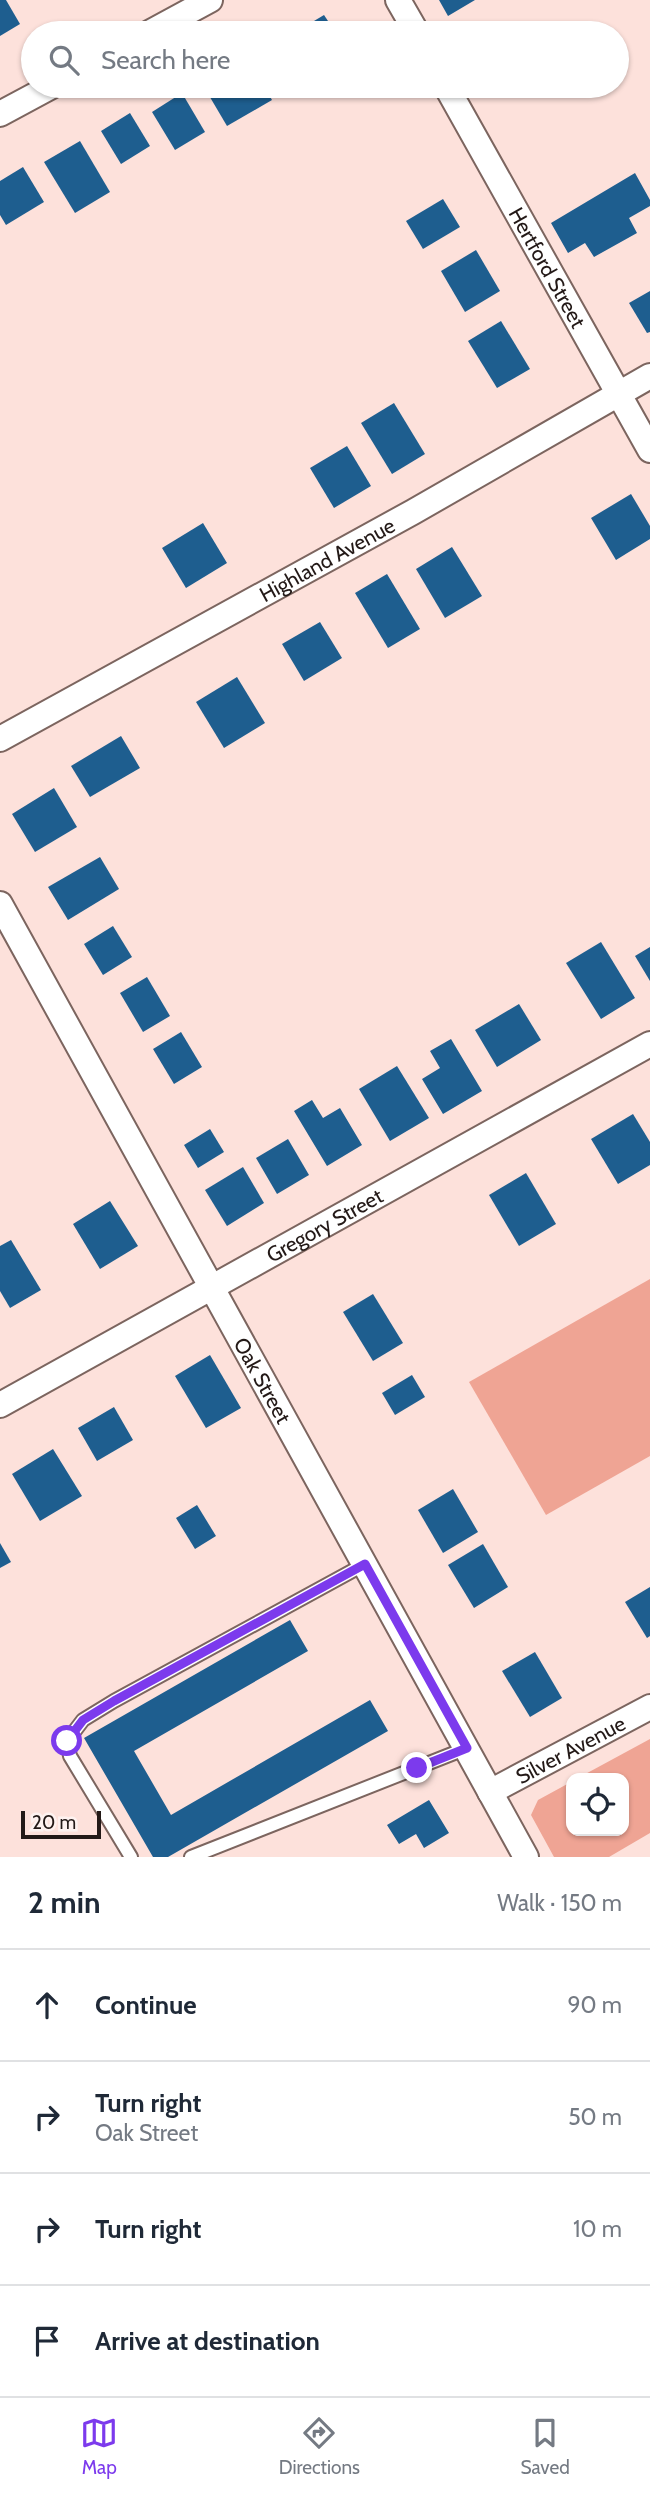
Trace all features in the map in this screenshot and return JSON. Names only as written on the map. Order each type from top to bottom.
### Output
[{"type":"street","points":[[171,21],[210,0]]},
{"type":"street","points":[[398,0],[410,21]]},
{"type":"street","points":[[0,114],[30,98]]},
{"type":"street","name":"Hertford Street","points":[[453,98],[650,450]]},
{"type":"street","name":"Highland Avenue","points":[[0,739],[413,512],[650,376]]},
{"type":"street","name":"Oak Street","points":[[0,904],[526,1857]]},
{"type":"street","name":"Gregory Street","points":[[0,1405],[650,1044]]},
{"type":"street","name":"Silver Avenue","points":[[491,1792],[650,1707]]},
{"type":"lane","points":[[131,1857],[70,1756],[67,1741],[74,1728],[114,1701],[365,1564]]},
{"type":"lane","points":[[191,1857],[467,1748]]},
{"type":"shaded area","points":[[650,1279],[650,1456],[546,1515],[469,1382]]},
{"type":"shaded area","points":[[650,1739],[650,1833],[609,1857],[554,1857],[531,1815],[538,1800],[566,1785],[566,1836],[629,1836],[629,1773],[587,1773]]},
{"type":"building","points":[[0,0],[6,0],[20,24],[0,36]]},
{"type":"building","points":[[439,0],[475,0],[448,16]]},
{"type":"building","points":[[324,15],[328,21],[314,21]]},
{"type":"building","points":[[174,98],[185,98],[205,132],[175,150],[152,112]]},
{"type":"building","points":[[210,98],[271,98],[272,100],[227,126]]},
{"type":"building","points":[[130,113],[150,146],[121,164],[101,131]]},
{"type":"building","points":[[80,141],[110,192],[75,213],[44,162]]},
{"type":"building","points":[[23,167],[44,202],[6,225],[0,215],[0,181]]},
{"type":"building","points":[[635,173],[650,200],[650,206],[629,218],[637,233],[594,257],[585,243],[568,253],[551,223]]},
{"type":"building","points":[[443,199],[460,227],[423,249],[406,221]]},
{"type":"building","points":[[476,250],[500,291],[465,312],[441,271]]},
{"type":"building","points":[[650,291],[650,332],[647,333],[629,303]]},
{"type":"building","points":[[501,321],[530,369],[497,388],[468,341]]},
{"type":"building","points":[[394,403],[425,454],[392,474],[361,423]]},
{"type":"building","points":[[347,446],[371,486],[334,508],[310,468]]},
{"type":"building","points":[[631,494],[650,526],[650,539],[616,560],[591,518]]},
{"type":"building","points":[[203,523],[227,563],[186,588],[162,548]]},
{"type":"building","points":[[452,547],[482,596],[445,618],[416,569]]},
{"type":"building","points":[[387,574],[420,629],[388,648],[355,593]]},
{"type":"building","points":[[320,622],[342,658],[304,681],[282,644]]},
{"type":"building","points":[[237,677],[265,723],[224,748],[196,702]]},
{"type":"building","points":[[121,736],[140,768],[90,797],[71,766]]},
{"type":"building","points":[[54,788],[77,827],[35,852],[12,814]]},
{"type":"building","points":[[100,857],[119,889],[68,920],[48,887]]},
{"type":"building","points":[[113,926],[132,957],[103,975],[84,944]]},
{"type":"building","points":[[601,942],[635,998],[601,1019],[566,963]]},
{"type":"building","points":[[650,947],[650,981],[635,956]]},
{"type":"building","points":[[147,977],[170,1016],[143,1032],[120,993]]},
{"type":"building","points":[[519,1004],[541,1040],[497,1067],[475,1030]]},
{"type":"building","points":[[181,1032],[202,1067],[174,1084],[153,1049]]},
{"type":"building","points":[[451,1039],[482,1091],[443,1114],[422,1079],[440,1068],[430,1051]]},
{"type":"building","points":[[397,1066],[429,1118],[390,1141],[359,1089]]},
{"type":"building","points":[[312,1100],[323,1118],[340,1108],[362,1145],[327,1166],[294,1111]]},
{"type":"building","points":[[633,1114],[650,1142],[650,1165],[618,1184],[591,1139]]},
{"type":"building","points":[[210,1129],[224,1152],[198,1168],[184,1145]]},
{"type":"building","points":[[288,1139],[309,1175],[277,1194],[256,1158]]},
{"type":"building","points":[[243,1167],[264,1203],[227,1226],[205,1190]]},
{"type":"building","points":[[526,1173],[556,1224],[519,1246],[489,1195]]},
{"type":"building","points":[[110,1201],[138,1246],[100,1269],[73,1224]]},
{"type":"building","points":[[11,1240],[41,1290],[10,1308],[0,1291],[0,1246]]},
{"type":"building","points":[[373,1294],[403,1343],[373,1361],[343,1312]]},
{"type":"building","points":[[210,1355],[241,1408],[206,1428],[175,1376]]},
{"type":"building","points":[[412,1375],[425,1397],[395,1415],[382,1393]]},
{"type":"building","points":[[114,1407],[133,1440],[97,1461],[78,1428]]},
{"type":"building","points":[[53,1449],[82,1496],[40,1521],[12,1474]]},
{"type":"building","points":[[453,1489],[478,1532],[443,1553],[418,1510]]},
{"type":"building","points":[[197,1505],[216,1536],[195,1549],[176,1518]]},
{"type":"building","points":[[0,1543],[11,1562],[0,1568]]},
{"type":"building","points":[[483,1544],[508,1587],[474,1608],[448,1565]]},
{"type":"building","points":[[650,1587],[650,1636],[647,1638],[625,1602]]},
{"type":"building","points":[[290,1620],[308,1651],[134,1751],[171,1815],[370,1700],[388,1731],[168,1857],[153,1857],[84,1738]]},
{"type":"building","points":[[535,1652],[562,1698],[530,1717],[502,1671]]},
{"type":"building","points":[[429,1800],[449,1833],[424,1848],[416,1834],[399,1844],[387,1825]]},
{"type":"route","points":[[67,1741],[74,1728],[83,1720],[114,1701],[365,1564],[467,1748],[417,1768]]}]
